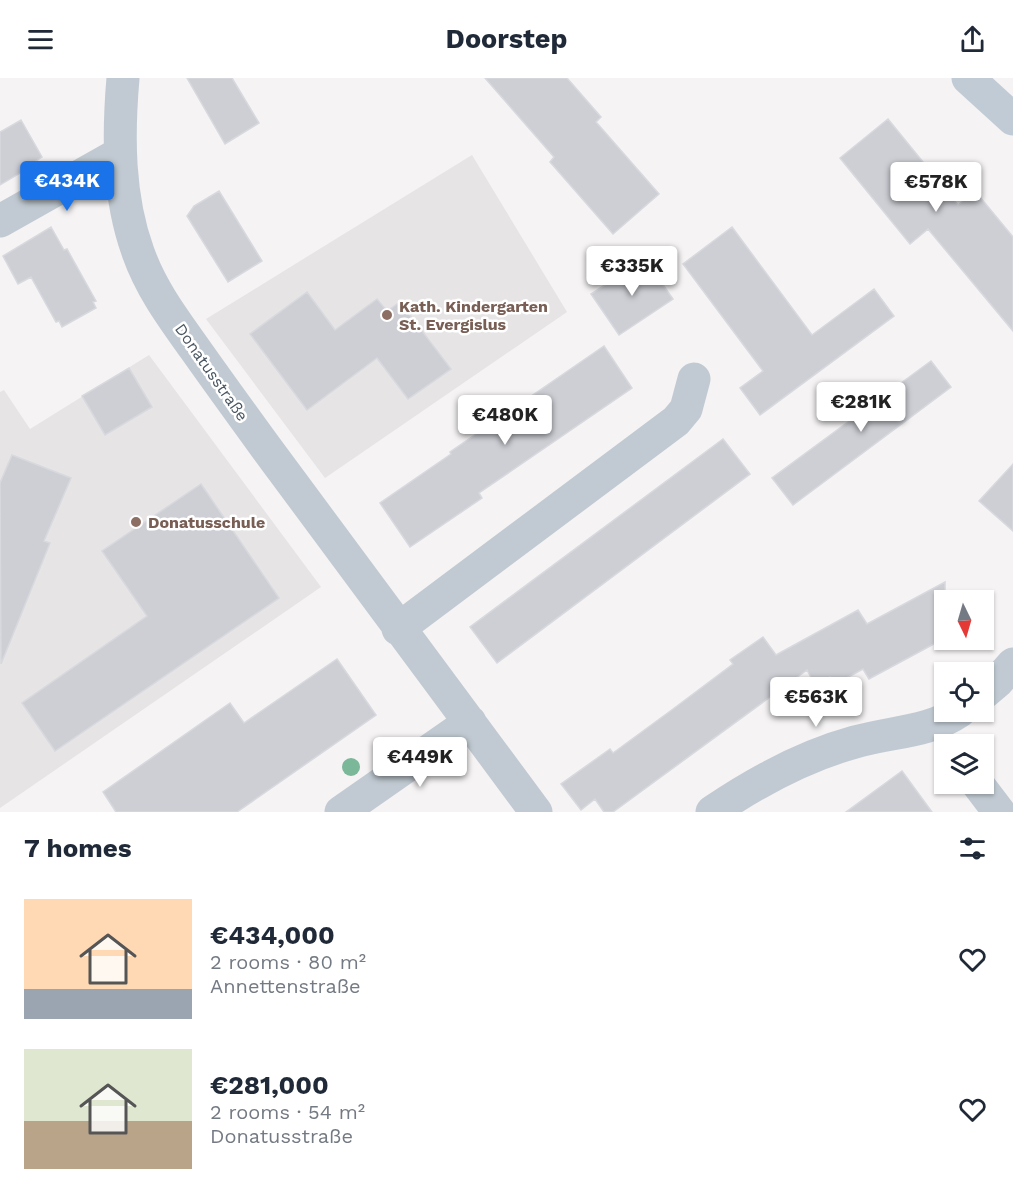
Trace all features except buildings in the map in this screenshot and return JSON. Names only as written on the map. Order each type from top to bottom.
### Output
[{"type":"main road","points":[[968,78],[1013,119]]},
{"type":"street","name":"Donatusstraße","points":[[123,78],[114,157],[137,251],[163,303],[398,629],[536,812]]},
{"type":"street","points":[[0,221],[114,157]]},
{"type":"street","points":[[398,629],[676,421],[686,409],[694,379]]},
{"type":"street","points":[[994,685],[1013,663]]},
{"type":"street","points":[[340,812],[470,722]]},
{"type":"street","points":[[712,812],[762,780],[824,752],[853,742],[947,726]]},
{"type":"street","points":[[985,794],[999,812]]},
{"type":"shaded area","name":"Kath. Kindergarten St. Evergislus","points":[[472,155],[567,312],[325,478],[206,319]]},
{"type":"shaded area","name":"Donatusschule","points":[[149,355],[321,587],[0,808],[0,392],[4,390],[30,429]]},
{"type":"place","name":"Kath. Kindergarten St. Evergislus","points":[[387,315]]},
{"type":"place","name":"Donatusschule","points":[[136,522]]}]
